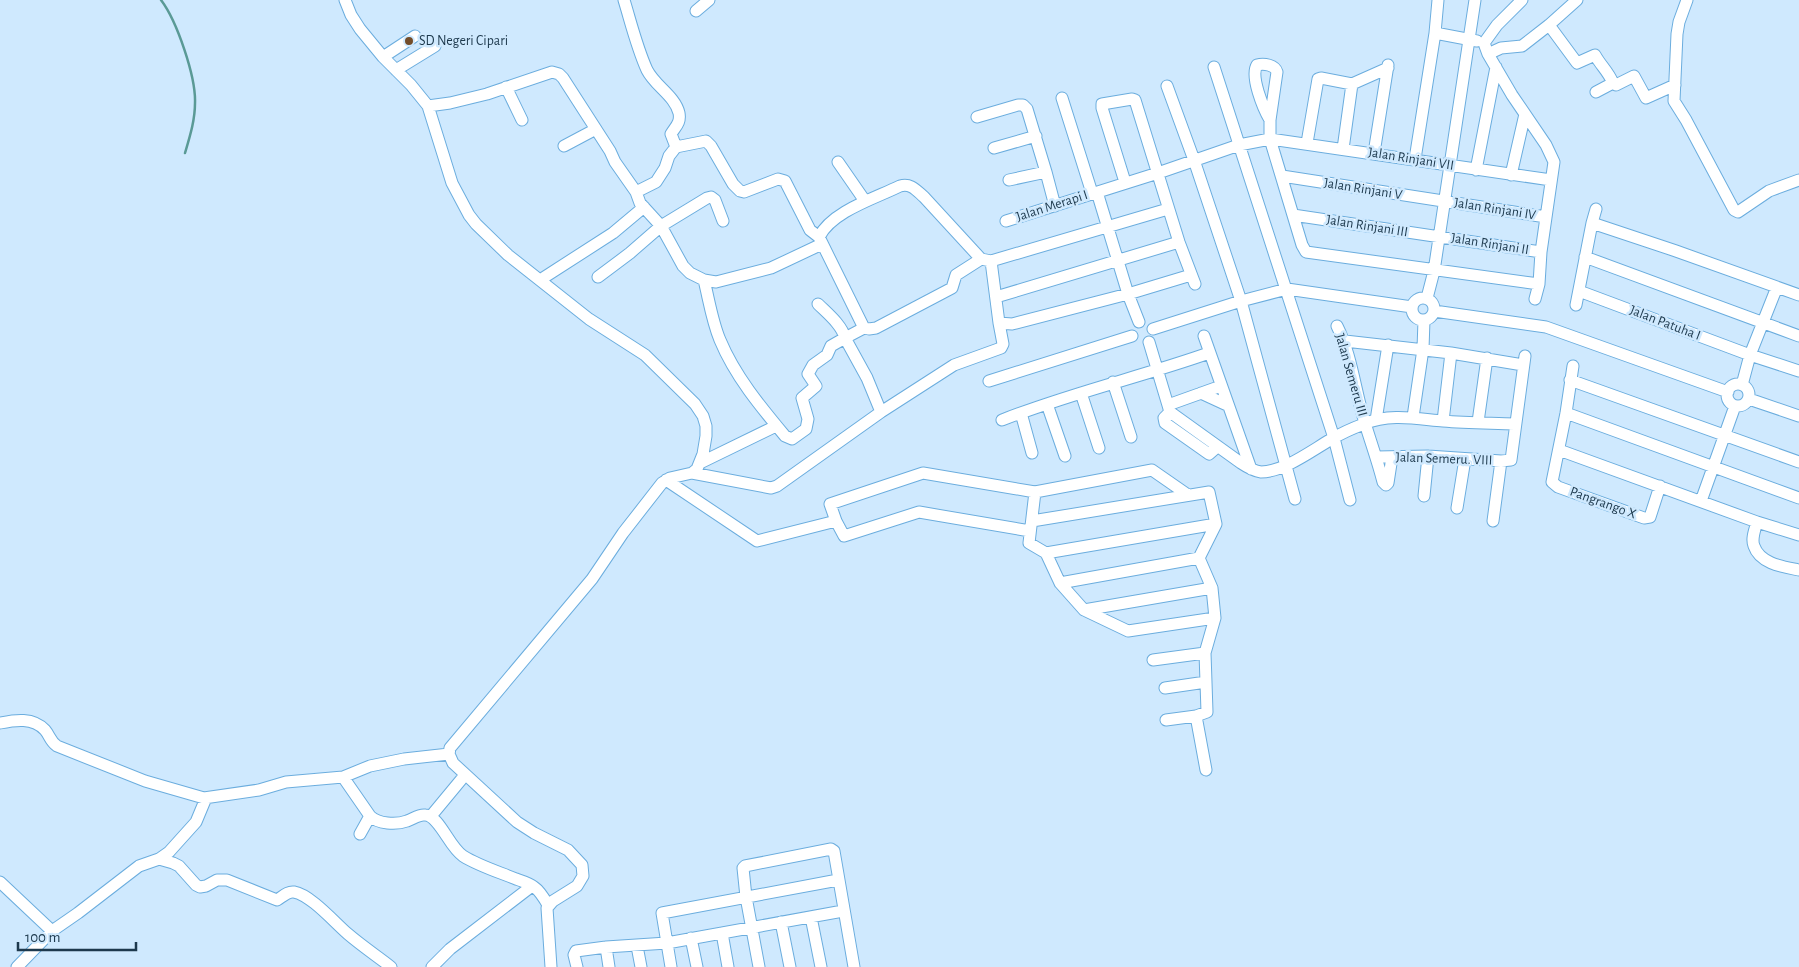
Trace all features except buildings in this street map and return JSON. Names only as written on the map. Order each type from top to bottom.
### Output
[{"type":"street","points":[[345,0],[355,22],[383,57],[411,85],[428,106],[452,184],[469,215],[490,238],[594,323],[645,355],[695,404],[703,416],[706,426],[705,444],[700,463],[692,473]]},
{"type":"street","points":[[624,0],[648,71],[656,84],[672,100],[679,113],[679,123],[671,134],[676,147]]},
{"type":"street","points":[[696,11],[709,0]]},
{"type":"street","points":[[1415,159],[1435,33],[1438,0]]},
{"type":"street","points":[[1427,298],[1440,237],[1475,0]]},
{"type":"street","points":[[1488,54],[1507,47],[1522,46],[1577,0]]},
{"type":"street","points":[[1683,2],[1677,34],[1674,101],[1736,211],[1738,212],[1768,191],[1799,180]]},
{"type":"street","points":[[1484,43],[1516,3]]},
{"type":"street","points":[[1549,25],[1577,64],[1595,55],[1601,65],[1608,70],[1613,83]]},
{"type":"street","points":[[1435,33],[1484,43]]},
{"type":"street","points":[[383,57],[415,36]]},
{"type":"street","points":[[1484,43],[1488,54],[1546,144],[1554,162],[1541,252],[1539,284],[1535,299]]},
{"type":"street","points":[[396,70],[435,46]]},
{"type":"street","points":[[1214,66],[1334,438],[1350,500]]},
{"type":"street","points":[[1307,144],[1318,79],[1352,84],[1388,67],[1374,153]]},
{"type":"street","points":[[1476,170],[1496,67]]},
{"type":"street","points":[[428,106],[468,98],[552,72],[559,74],[596,129],[644,207],[660,226],[683,266],[690,273],[704,280],[716,282],[771,268],[820,240],[823,230],[838,218],[865,202],[907,184],[924,197],[986,260],[996,297],[1003,344],[1001,348],[954,365],[881,412],[777,486],[771,488],[692,473],[666,480],[640,511],[592,579],[450,748],[449,754],[454,763],[517,822],[568,850],[582,865],[583,876],[577,886],[546,908],[551,967]]},
{"type":"street","points":[[1596,92],[1613,83],[1616,85],[1634,76],[1646,98],[1675,85]]},
{"type":"street","points":[[1343,149],[1352,84]]},
{"type":"street","points":[[1167,86],[1241,301],[1295,499]]},
{"type":"street","points":[[506,87],[522,120]]},
{"type":"street","points":[[1062,98],[1109,227],[1128,294],[1139,322]]},
{"type":"street","points":[[999,323],[1012,324],[1128,294],[1193,280],[1168,209],[1134,99],[1102,104],[1124,182]]},
{"type":"street","points":[[977,117],[1023,104],[1027,109],[1036,136],[1054,206]]},
{"type":"street","points":[[1511,175],[1525,114]]},
{"type":"street","points":[[1270,120],[1270,139],[1302,245],[1306,252],[1539,284]]},
{"type":"street","points":[[564,146],[596,129]]},
{"type":"street","points":[[994,148],[1036,136]]},
{"type":"street","name":"Jalan Rinjani VII","points":[[1194,160],[1239,145],[1270,139],[1551,180]]},
{"type":"street","points":[[636,192],[656,182],[665,168],[669,156],[676,147],[706,141],[711,146],[733,184],[740,191],[744,192],[781,179],[810,230],[820,240],[864,328],[869,330],[952,288],[956,275],[986,260],[1168,209]]},
{"type":"street","name":"Jalan Merapi I","points":[[1006,221],[1194,160]]},
{"type":"street","points":[[838,162],[865,202]]},
{"type":"street","points":[[1010,180],[1046,172]]},
{"type":"street","name":"Jalan Rinjani V","points":[[1282,176],[1445,201]]},
{"type":"street","points":[[598,277],[630,253],[660,226],[707,198],[711,197],[715,200],[723,221]]},
{"type":"street","name":"Jalan Rinjani IV","points":[[1445,201],[1546,217]]},
{"type":"street","points":[[540,280],[613,233],[644,207]]},
{"type":"street","points":[[1576,305],[1596,209]]},
{"type":"street","name":"Jalan Rinjani III","points":[[1294,215],[1440,237]]},
{"type":"street","points":[[1592,223],[1799,295]]},
{"type":"street","name":"Jalan Rinjani II","points":[[1440,237],[1541,252]]},
{"type":"street","points":[[996,297],[1179,242]]},
{"type":"street","points":[[1585,257],[1799,336]]},
{"type":"street","points":[[704,280],[719,338],[727,355],[750,394],[785,436],[792,439],[806,429],[808,419],[802,398],[816,386],[808,374],[813,364],[827,355],[832,346],[864,328]]},
{"type":"street","points":[[1742,385],[1750,355],[1776,288]]},
{"type":"street","points":[[1153,330],[1241,301],[1287,290],[1412,307]]},
{"type":"street","name":"Jalan Patuha I","points":[[1579,291],[1750,355],[1799,371]]},
{"type":"street","points":[[1419,298],[1427,298],[1433,305],[1434,311],[1432,316],[1424,320],[1416,318],[1412,313],[1412,307],[1419,298]]},
{"type":"street","points":[[818,304],[844,332],[845,338],[867,378],[881,412]]},
{"type":"street","points":[[1434,311],[1546,327],[1728,392]]},
{"type":"street","points":[[1413,417],[1423,350],[1424,320]]},
{"type":"street","points":[[1139,322],[1145,322],[1153,330],[1154,335],[1149,342],[1140,344],[1132,336],[1134,325],[1139,322]]},
{"type":"street","name":"Jalan Semeru III","points":[[1337,326],[1345,341],[1370,422],[1383,482],[1386,485],[1388,483],[1392,457]]},
{"type":"street","points":[[988,381],[1132,336]]},
{"type":"street","points":[[1204,336],[1220,386],[1251,469]]},
{"type":"street","points":[[1345,341],[1524,361],[1515,424],[1493,521]]},
{"type":"street","points":[[1149,342],[1169,408],[1217,447],[1251,469],[1261,472],[1285,465],[1334,438],[1370,422],[1413,417],[1443,421],[1515,424]]},
{"type":"street","points":[[1370,422],[1388,345]]},
{"type":"street","points":[[1002,420],[1113,382],[1157,371],[1209,353]]},
{"type":"street","points":[[1443,421],[1452,353]]},
{"type":"street","points":[[1478,422],[1487,358]]},
{"type":"street","name":"Pangrango X","points":[[1572,366],[1566,413],[1552,479],[1554,485],[1644,518],[1650,517],[1660,486]]},
{"type":"street","points":[[1570,380],[1799,462]]},
{"type":"street","points":[[1113,382],[1131,437]]},
{"type":"street","points":[[1736,384],[1742,385],[1747,388],[1749,399],[1746,404],[1735,406],[1727,398],[1728,392],[1736,384]]},
{"type":"street","points":[[1169,408],[1220,386]]},
{"type":"street","points":[[1081,393],[1099,448]]},
{"type":"street","points":[[1201,393],[1227,405]]},
{"type":"street","points":[[1749,399],[1799,416]]},
{"type":"street","points":[[1047,404],[1065,456]]},
{"type":"street","points":[[1701,501],[1726,436],[1735,406]]},
{"type":"street","points":[[1021,413],[1028,448]]},
{"type":"street","points":[[1566,413],[1799,498]]},
{"type":"street","points":[[700,463],[776,426]]},
{"type":"street","points":[[1559,450],[1757,522],[1799,535]]},
{"type":"street","points":[[1424,496],[1428,456]]},
{"type":"street","name":"Jalan Semeru. VIII","points":[[1377,457],[1428,456],[1506,460]]},
{"type":"street","points":[[1457,508],[1465,458]]},
{"type":"street","points":[[1166,720],[1196,716],[1207,712],[1205,653],[1216,618],[1212,588],[1199,558],[1216,524],[1209,492],[1031,526],[919,512],[844,536],[830,504],[923,473],[1035,492],[1152,470],[1188,495]]},
{"type":"street","points":[[666,480],[757,541],[836,521]]},
{"type":"street","points":[[1035,492],[1029,543],[1046,553],[1060,583],[1084,610],[1128,631],[1216,618]]},
{"type":"street","points":[[1757,522],[1753,540],[1758,554],[1774,564],[1799,570]]},
{"type":"street","points":[[1046,553],[1216,524]]},
{"type":"street","points":[[1060,583],[1199,558]]},
{"type":"street","points":[[1084,610],[1212,588]]},
{"type":"street","points":[[1154,660],[1205,653]]},
{"type":"street","points":[[1165,688],[1206,682]]},
{"type":"street","points":[[1196,716],[1206,770]]},
{"type":"street","points":[[0,723],[16,719],[31,721],[45,730],[51,741],[57,746],[145,781],[198,798],[259,790],[286,782],[342,777],[370,766],[449,754]]},
{"type":"street","points":[[431,816],[465,775]]},
{"type":"street","points":[[342,777],[374,820],[390,823],[406,822],[420,815],[431,816],[439,824],[454,850],[464,857],[532,886],[540,893],[548,905]]},
{"type":"street","points":[[17,967],[52,931],[139,866],[159,859],[169,852],[193,825],[206,798]]},
{"type":"street","points":[[360,834],[370,816]]},
{"type":"street","points":[[759,967],[746,897],[743,871],[745,866],[831,849],[834,852],[854,967]]},
{"type":"street","points":[[159,859],[173,862],[180,866],[196,885],[200,887],[217,880],[227,880],[277,900],[290,892],[296,892],[330,916],[349,935],[391,967]]},
{"type":"street","points":[[671,967],[662,913],[838,880]]},
{"type":"street","points":[[0,882],[52,931]]},
{"type":"street","points":[[432,967],[450,949],[532,886]]},
{"type":"street","points":[[576,967],[574,955],[576,951],[667,943],[843,911]]},
{"type":"street","points":[[811,917],[821,967]]},
{"type":"street","points":[[781,922],[790,967]]},
{"type":"street","points":[[722,933],[728,967]]},
{"type":"street","points":[[691,938],[696,967]]},
{"type":"street","points":[[637,946],[641,967]]},
{"type":"street","points":[[606,947],[609,967]]},
{"type":"waterway","points":[[161,0],[179,35],[192,79],[195,103],[194,116],[185,153]]},
{"type":"place","name":"SD Negeri Cipari","points":[[409,41]]}]
